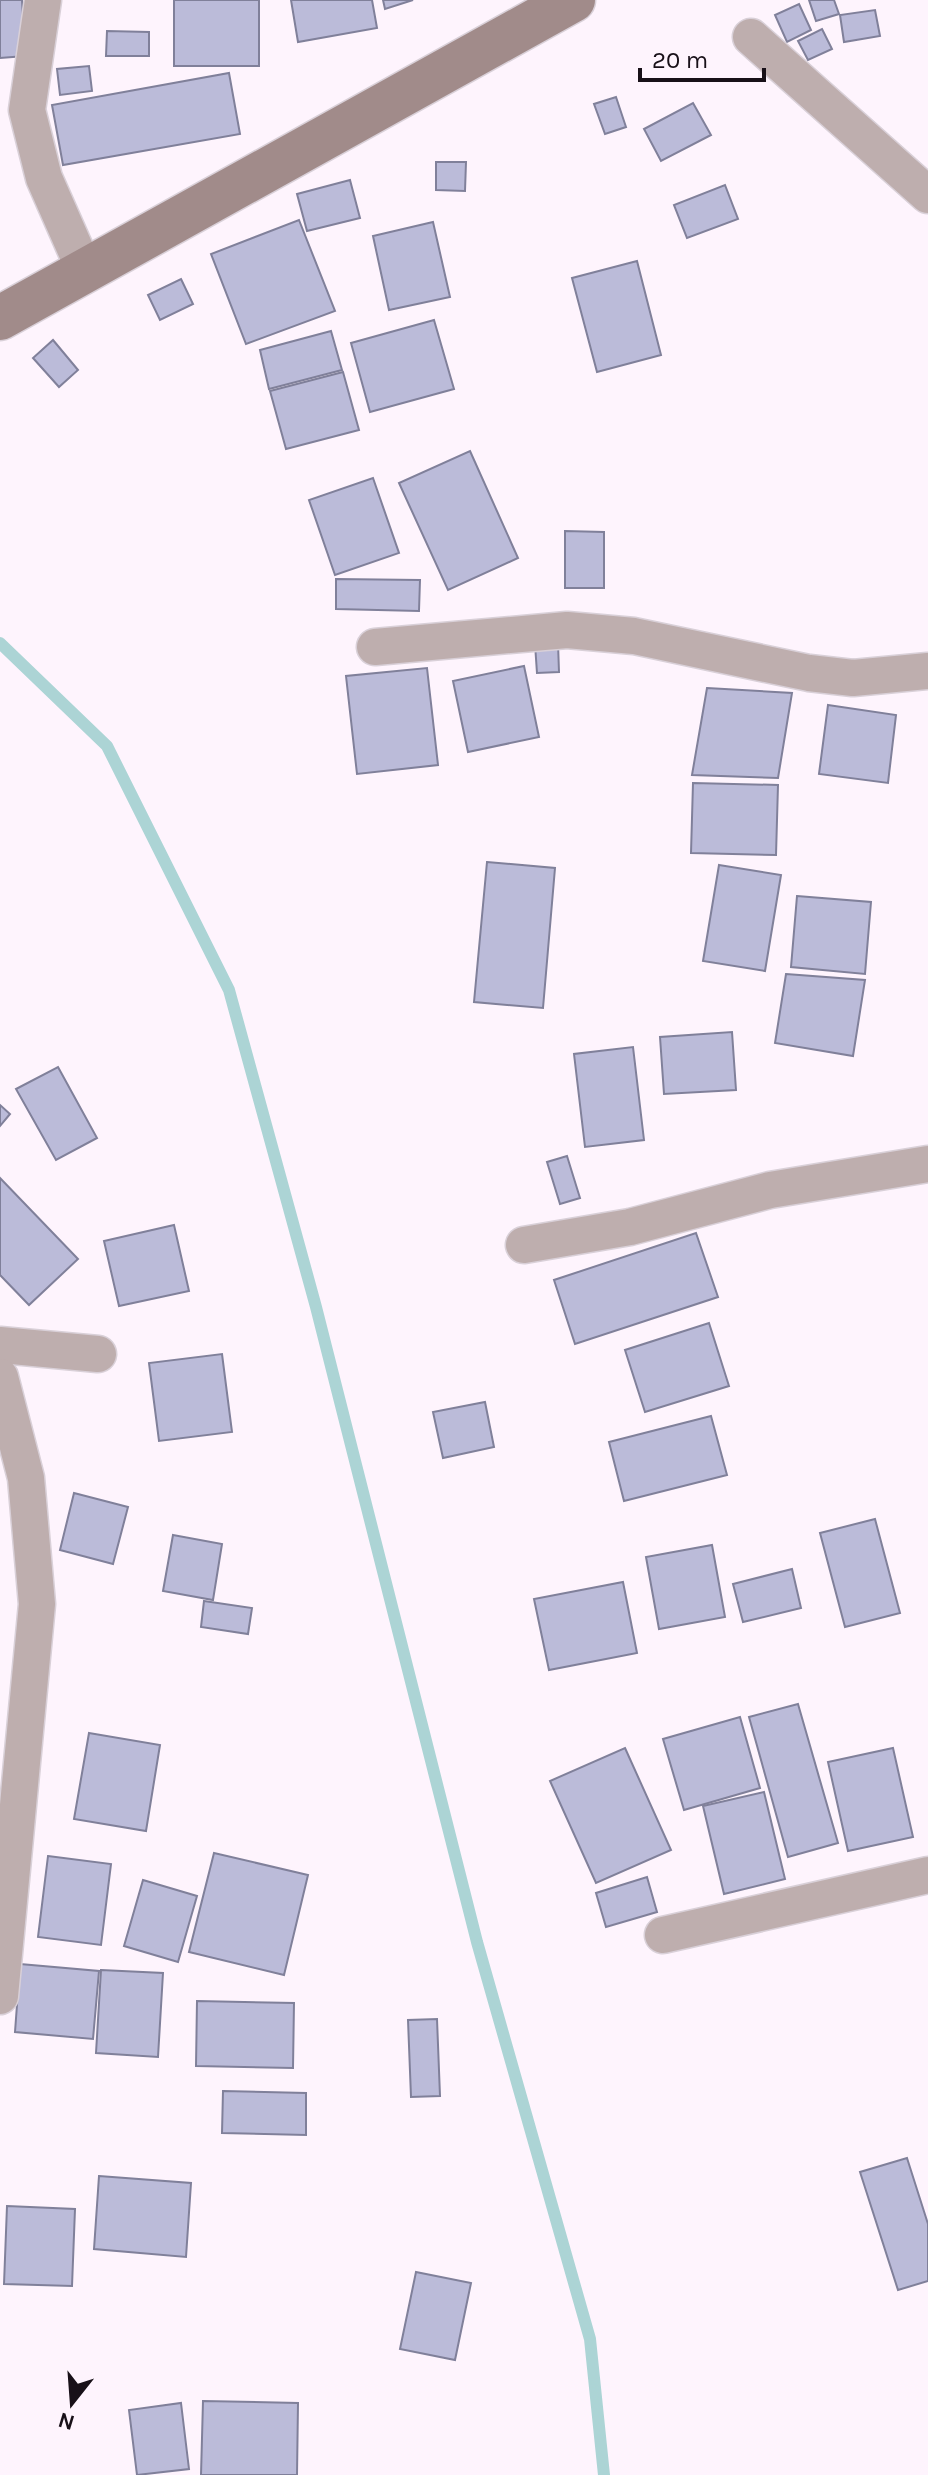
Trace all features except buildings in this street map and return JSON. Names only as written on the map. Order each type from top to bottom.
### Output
[{"type":"street","points":[[43,0],[27,110],[44,178],[85,271]]},
{"type":"street","points":[[0,318],[527,12],[573,0]]},
{"type":"street","points":[[751,37],[928,195]]},
{"type":"street","points":[[375,647],[567,630],[634,636],[809,673],[853,678],[928,671]]},
{"type":"street","points":[[524,1245],[630,1227],[770,1190],[928,1164]]},
{"type":"street","points":[[0,1345],[98,1354]]},
{"type":"street","points":[[0,1377],[26,1478],[37,1604],[0,1996]]},
{"type":"street","points":[[663,1935],[928,1875]]},
{"type":"waterway","points":[[0,643],[107,746],[229,990],[316,1307],[477,1942],[590,2339],[604,2475]]}]
